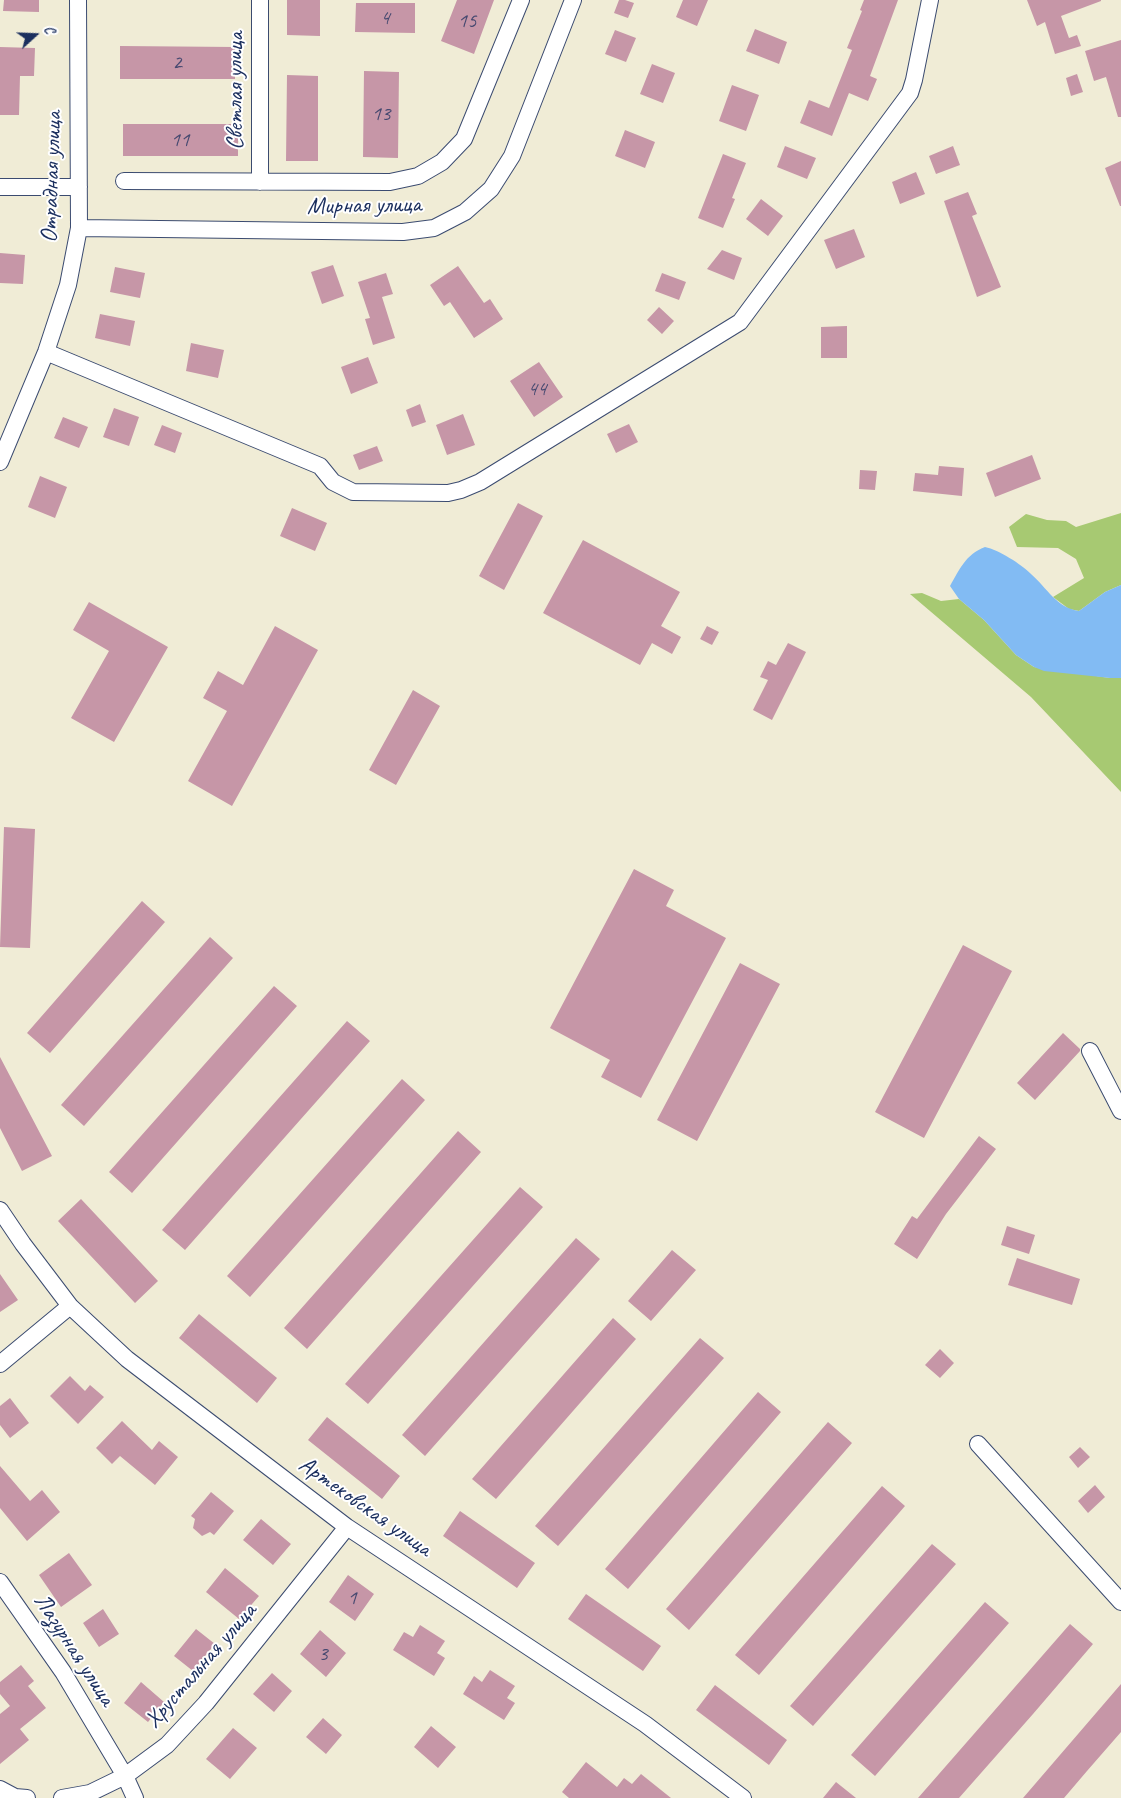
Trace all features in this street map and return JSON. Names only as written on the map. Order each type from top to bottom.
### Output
[{"type":"street","name":"Отрадная улица","points":[[0,462],[46,352],[68,285],[79,228],[78,0]]},
{"type":"street","name":"Светлая улица","points":[[260,0],[260,182]]},
{"type":"street","name":"Мирная улица","points":[[124,181],[390,182],[418,176],[442,162],[464,139],[521,0]]},
{"type":"street","name":"Мирная улица","points":[[79,228],[403,232],[434,228],[464,212],[491,189],[512,156],[573,0]]},
{"type":"street","points":[[46,352],[320,466],[333,482],[353,492],[448,493],[461,490],[480,482],[740,322],[910,93],[930,0]]},
{"type":"street","points":[[0,187],[79,187]]},
{"type":"street","points":[[1090,1051],[1121,1111]]},
{"type":"street","name":"Артековская улица","points":[[0,1210],[70,1306],[127,1358],[347,1527],[645,1724],[743,1798]]},
{"type":"street","points":[[0,1364],[70,1306]]},
{"type":"street","points":[[978,1444],[1121,1602]]},
{"type":"street","name":"Хрустальная улица","points":[[62,1798],[90,1793],[125,1776],[167,1745],[206,1703],[347,1527]]},
{"type":"street","name":"Лазурная улица","points":[[0,1582],[63,1672],[125,1776],[135,1798]]},
{"type":"street","points":[[0,1789],[15,1797],[27,1798]]},
{"type":"green space","points":[[1121,513],[1121,585],[1105,592],[1079,611],[1069,609],[1053,597],[1084,578],[1076,559],[1058,548],[1017,547],[1009,527],[1026,514],[1047,520],[1066,521],[1076,527]]},
{"type":"green space","points":[[922,593],[941,601],[959,599],[984,620],[1016,655],[1034,667],[1121,678],[1121,792],[1031,697],[910,594]]},
{"type":"water","points":[[985,547],[1003,554],[1022,566],[1058,602],[1071,609],[1079,611],[1105,592],[1121,585],[1121,678],[1044,671],[1016,655],[984,620],[959,599],[950,586],[968,558]]},
{"type":"building","points":[[4,0],[39,0],[39,12],[3,11]]},
{"type":"building","points":[[287,0],[320,0],[320,36],[287,35]]},
{"type":"building","points":[[457,0],[494,0],[474,54],[441,41]]},
{"type":"building","points":[[619,0],[634,3],[628,18],[614,13]]},
{"type":"building","points":[[683,0],[708,0],[697,26],[676,17]]},
{"type":"building","points":[[864,0],[898,0],[870,76],[877,79],[868,101],[849,93],[832,136],[800,123],[809,100],[829,108],[852,50],[847,48],[862,11],[860,10]]},
{"type":"building","points":[[1027,0],[1101,1],[1061,16],[1069,38],[1077,35],[1081,46],[1055,54],[1045,22],[1037,26]]},
{"type":"building","points":[[356,3],[415,3],[415,33],[355,32]]},
{"type":"building","points":[[755,29],[787,42],[779,64],[746,51]]},
{"type":"building","points":[[615,30],[636,38],[626,62],[605,54]]},
{"type":"building","points":[[1121,40],[1121,117],[1118,117],[1106,77],[1094,81],[1085,51]]},
{"type":"building","points":[[120,46],[235,47],[235,79],[120,79]]},
{"type":"building","points":[[0,47],[35,48],[34,76],[20,76],[19,115],[0,115]]},
{"type":"building","points":[[652,64],[675,73],[663,103],[640,94]]},
{"type":"building","points":[[364,71],[399,72],[398,158],[363,157]]},
{"type":"building","points":[[1077,74],[1083,92],[1071,96],[1066,78]]},
{"type":"building","points":[[287,75],[318,76],[318,161],[286,161]]},
{"type":"building","points":[[732,85],[759,95],[746,131],[719,121]]},
{"type":"building","points":[[123,124],[238,124],[238,156],[123,156]]},
{"type":"building","points":[[625,130],[655,142],[645,168],[615,156]]},
{"type":"building","points":[[785,146],[816,158],[807,179],[777,167]]},
{"type":"building","points":[[953,146],[960,165],[936,174],[929,156]]},
{"type":"building","points":[[723,154],[746,163],[732,198],[735,199],[723,228],[698,218]]},
{"type":"building","points":[[1121,161],[1121,206],[1120,206],[1105,168]]},
{"type":"building","points":[[916,172],[925,194],[900,204],[892,182]]},
{"type":"building","points":[[968,192],[977,214],[972,216],[1001,287],[977,297],[944,201]]},
{"type":"building","points":[[761,199],[783,216],[768,236],[746,219]]},
{"type":"building","points":[[854,229],[865,257],[836,269],[824,240]]},
{"type":"building","points":[[722,250],[742,258],[734,280],[707,269]]},
{"type":"building","points":[[0,253],[25,255],[23,284],[0,283]]},
{"type":"building","points":[[333,265],[344,296],[322,304],[311,272]]},
{"type":"building","points":[[458,266],[484,303],[490,299],[503,319],[474,338],[450,302],[444,306],[430,285]]},
{"type":"building","points":[[115,267],[145,273],[140,298],[110,292]]},
{"type":"building","points":[[386,273],[393,294],[382,297],[395,338],[373,345],[365,319],[370,318],[358,282]]},
{"type":"building","points":[[662,273],[686,282],[679,300],[655,291]]},
{"type":"building","points":[[659,307],[674,321],[662,334],[647,320]]},
{"type":"building","points":[[100,314],[135,321],[130,346],[95,338]]},
{"type":"building","points":[[847,326],[847,358],[821,358],[821,327]]},
{"type":"building","points":[[191,343],[224,350],[218,378],[186,371]]},
{"type":"building","points":[[368,357],[378,383],[351,394],[341,367]]},
{"type":"building","points":[[539,362],[563,397],[534,417],[510,381]]},
{"type":"building","points":[[420,404],[426,422],[412,427],[406,410]]},
{"type":"building","points":[[114,408],[139,417],[129,446],[103,437]]},
{"type":"building","points":[[463,414],[475,445],[447,455],[436,425]]},
{"type":"building","points":[[63,417],[88,427],[79,448],[54,438]]},
{"type":"building","points":[[629,424],[638,442],[616,453],[607,434]]},
{"type":"building","points":[[162,425],[182,433],[175,453],[154,445]]},
{"type":"building","points":[[377,446],[383,461],[359,470],[353,455]]},
{"type":"building","points":[[1032,455],[1041,479],[995,497],[986,473]]},
{"type":"building","points":[[939,466],[964,468],[962,496],[913,491],[915,473],[938,475]]},
{"type":"building","points":[[860,470],[877,471],[875,490],[859,489]]},
{"type":"building","points":[[40,476],[67,487],[55,518],[28,507]]},
{"type":"building","points":[[518,503],[543,516],[504,590],[479,576]]},
{"type":"building","points":[[292,508],[327,523],[315,551],[280,536]]},
{"type":"building","points":[[583,540],[680,592],[661,626],[681,637],[672,654],[652,643],[640,665],[543,613]]},
{"type":"building","points":[[89,602],[168,647],[114,742],[71,718],[109,651],[73,630]]},
{"type":"building","points":[[275,626],[318,650],[232,806],[188,781],[227,711],[203,698],[218,671],[243,685]]},
{"type":"building","points":[[707,626],[719,632],[712,645],[700,639]]},
{"type":"building","points":[[788,643],[806,652],[772,720],[753,710],[768,680],[760,677],[768,661],[776,665]]},
{"type":"building","points":[[413,690],[440,706],[396,785],[369,770]]},
{"type":"building","points":[[4,827],[35,829],[30,948],[0,947]]},
{"type":"building","points":[[634,869],[674,890],[666,906],[726,938],[641,1098],[601,1077],[610,1060],[550,1028]]},
{"type":"building","points":[[142,901],[165,922],[50,1053],[27,1033]]},
{"type":"building","points":[[210,937],[233,958],[84,1126],[61,1105]]},
{"type":"building","points":[[963,945],[1012,971],[924,1138],[875,1112]]},
{"type":"building","points":[[740,963],[780,984],[697,1141],[657,1120]]},
{"type":"building","points":[[274,986],[297,1006],[132,1193],[109,1172]]},
{"type":"building","points":[[347,1021],[370,1041],[185,1250],[162,1230]]},
{"type":"building","points":[[1063,1033],[1080,1051],[1035,1100],[1017,1083]]},
{"type":"building","points":[[0,1057],[52,1156],[22,1171],[0,1128]]},
{"type":"building","points":[[402,1079],[425,1100],[250,1297],[227,1276]]},
{"type":"building","points":[[458,1131],[481,1152],[307,1349],[284,1328]]},
{"type":"building","points":[[979,1136],[996,1149],[946,1214],[917,1259],[894,1244],[912,1216],[917,1219]]},
{"type":"building","points":[[520,1187],[543,1207],[368,1404],[345,1384]]},
{"type":"building","points":[[81,1199],[158,1281],[135,1303],[58,1221]]},
{"type":"building","points":[[1007,1226],[1035,1235],[1029,1254],[1001,1245]]},
{"type":"building","points":[[576,1238],[600,1259],[425,1456],[402,1435]]},
{"type":"building","points":[[672,1250],[696,1270],[651,1321],[628,1301]]},
{"type":"building","points":[[1017,1258],[1080,1279],[1072,1305],[1008,1285]]},
{"type":"building","points":[[0,1274],[18,1300],[0,1312]]},
{"type":"building","points":[[199,1314],[277,1378],[257,1403],[179,1338]]},
{"type":"building","points":[[613,1318],[636,1339],[496,1499],[472,1479]]},
{"type":"building","points":[[700,1338],[724,1358],[558,1546],[535,1526]]},
{"type":"building","points":[[940,1349],[954,1363],[940,1378],[925,1365]]},
{"type":"building","points":[[70,1376],[85,1391],[90,1385],[104,1397],[78,1424],[50,1396]]},
{"type":"building","points":[[758,1392],[781,1412],[628,1589],[605,1569]]},
{"type":"building","points":[[10,1398],[29,1423],[10,1438],[0,1425],[0,1406]]},
{"type":"building","points":[[327,1417],[400,1476],[382,1499],[308,1440]]},
{"type":"building","points":[[122,1421],[152,1450],[159,1441],[178,1457],[155,1485],[120,1456],[112,1464],[96,1448]]},
{"type":"building","points":[[828,1422],[852,1443],[689,1630],[666,1609]]},
{"type":"building","points":[[1080,1447],[1090,1457],[1078,1468],[1069,1457]]},
{"type":"building","points":[[0,1466],[30,1501],[42,1490],[60,1512],[27,1541],[0,1508]]},
{"type":"building","points":[[1095,1485],[1105,1497],[1088,1513],[1078,1501]]},
{"type":"building","points":[[882,1486],[905,1506],[759,1675],[735,1655]]},
{"type":"building","points":[[211,1492],[234,1511],[214,1535],[210,1532],[202,1536],[193,1528],[195,1519],[191,1516]]},
{"type":"building","points":[[460,1511],[535,1563],[517,1588],[443,1536]]},
{"type":"building","points":[[261,1519],[291,1544],[273,1565],[243,1540]]},
{"type":"building","points":[[932,1544],[956,1564],[813,1726],[790,1706]]},
{"type":"building","points":[[69,1553],[92,1585],[61,1607],[39,1575]]},
{"type":"building","points":[[225,1568],[259,1596],[239,1619],[206,1592]]},
{"type":"building","points":[[348,1575],[374,1594],[355,1621],[329,1602]]},
{"type":"building","points":[[586,1594],[661,1646],[643,1671],[568,1619]]},
{"type":"building","points":[[985,1602],[1009,1623],[875,1776],[851,1755]]},
{"type":"building","points":[[103,1609],[119,1634],[99,1647],[83,1623]]},
{"type":"building","points":[[1070,1624],[1093,1644],[1033,1714],[959,1798],[918,1798]]},
{"type":"building","points":[[420,1625],[445,1641],[437,1653],[445,1658],[434,1676],[393,1650],[404,1632],[413,1637]]},
{"type":"building","points":[[196,1629],[215,1644],[193,1671],[174,1656]]},
{"type":"building","points":[[320,1630],[346,1653],[326,1677],[300,1654]]},
{"type":"building","points":[[21,1665],[34,1681],[28,1686],[46,1708],[20,1729],[29,1740],[0,1764],[0,1714],[10,1706],[0,1694],[0,1682]]},
{"type":"building","points":[[490,1670],[515,1686],[507,1698],[515,1703],[504,1720],[463,1694],[474,1676],[482,1682]]},
{"type":"building","points":[[272,1673],[292,1691],[274,1712],[253,1694]]},
{"type":"building","points":[[141,1682],[164,1702],[148,1722],[124,1703]]},
{"type":"building","points":[[1121,1684],[1121,1732],[1064,1798],[1023,1798]]},
{"type":"building","points":[[715,1685],[787,1740],[769,1765],[696,1710]]},
{"type":"building","points":[[323,1718],[342,1735],[326,1754],[306,1737]]},
{"type":"building","points":[[431,1726],[456,1747],[438,1768],[414,1747]]},
{"type":"building","points":[[233,1728],[257,1748],[230,1779],[206,1759]]},
{"type":"building","points":[[586,1762],[617,1787],[624,1778],[632,1784],[641,1774],[671,1798],[569,1798],[562,1792]]},
{"type":"building","points":[[836,1782],[856,1798],[823,1798]]}]
